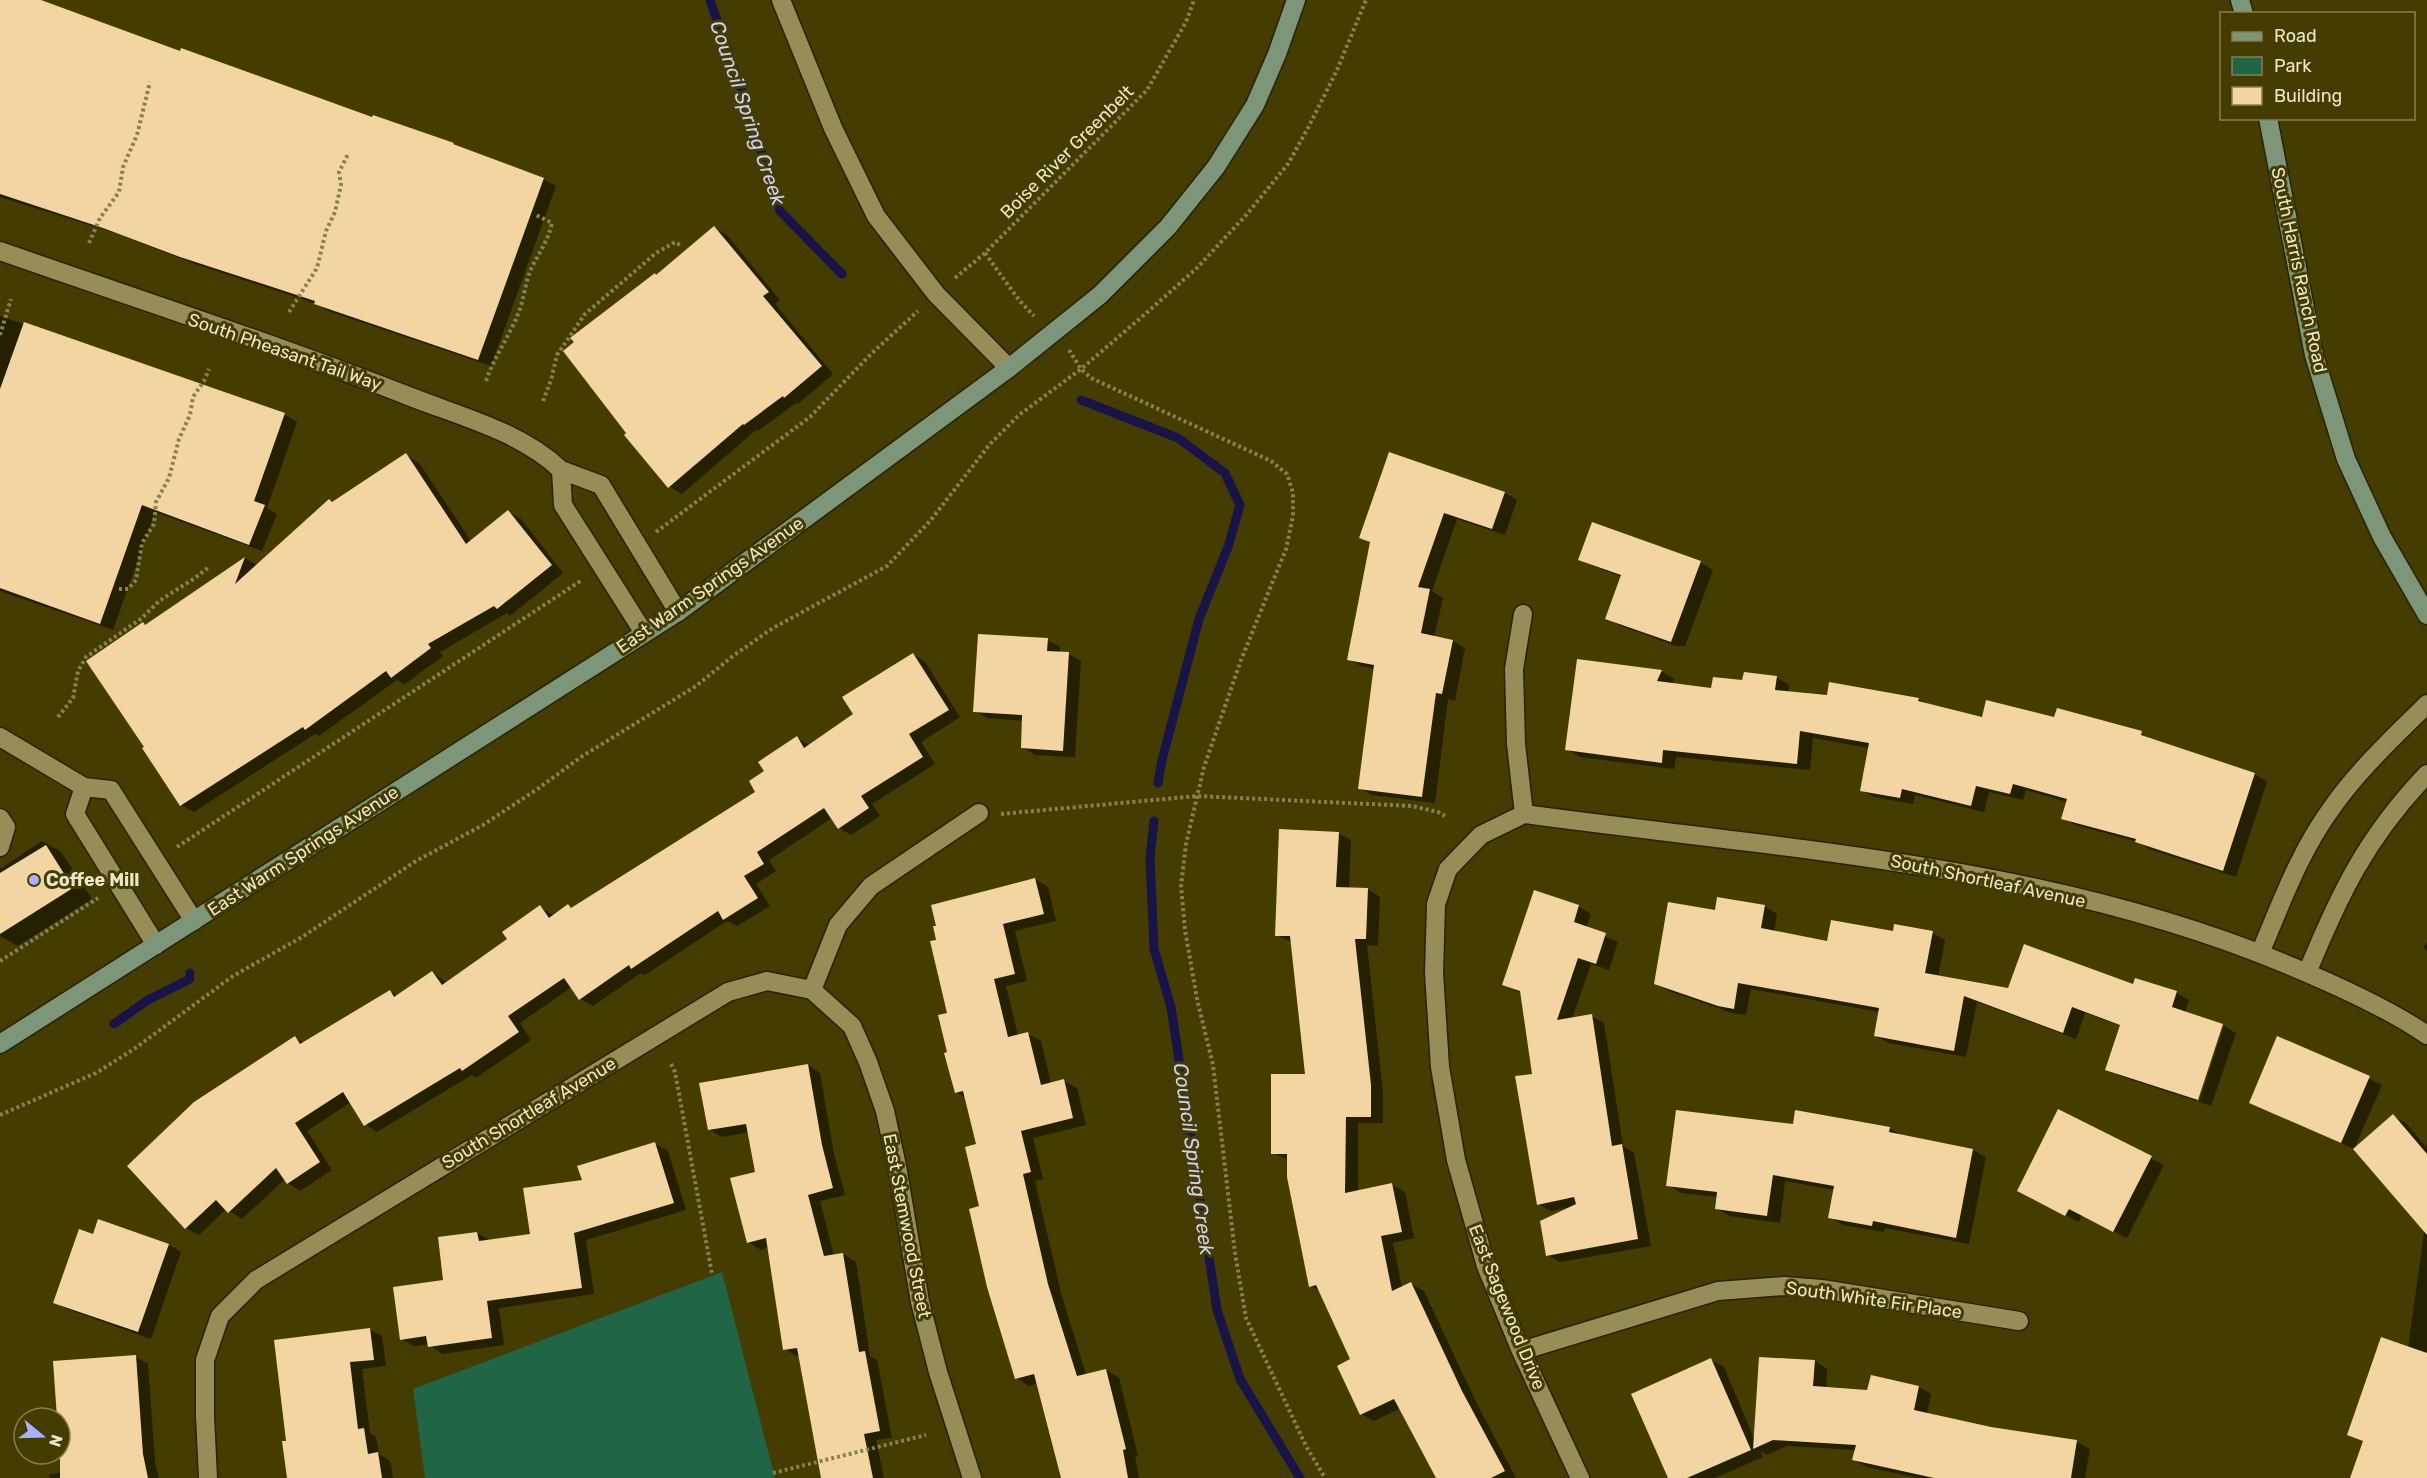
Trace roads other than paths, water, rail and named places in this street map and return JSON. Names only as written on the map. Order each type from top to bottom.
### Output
[{"type":"street","points":[[781,0],[833,128],[876,216],[936,294],[1009,369]]},
{"type":"street","name":"East Warm Springs Avenue","points":[[0,1044],[678,612],[1009,369],[1100,295],[1168,227],[1216,167],[1256,105],[1296,0]]},
{"type":"street","name":"South Harris Ranch Road","points":[[2268,120],[2314,355],[2346,459],[2382,537],[2427,615]]},
{"type":"street","name":"South Pheasant Tail Way","points":[[0,251],[378,384],[508,434],[548,457],[561,470],[602,485],[678,612]]},
{"type":"street","points":[[561,470],[563,505],[644,633]]},
{"type":"street","points":[[1523,614],[1514,669],[1516,744],[1524,814]]},
{"type":"street","points":[[2260,953],[2290,880],[2330,809],[2361,770],[2427,704]]},
{"type":"street","points":[[0,737],[84,787],[111,790],[194,921]]},
{"type":"street","points":[[2307,973],[2335,906],[2353,871],[2375,835],[2427,774]]},
{"type":"street","points":[[84,787],[75,814],[156,945]]},
{"type":"street","points":[[813,990],[838,925],[871,886],[979,813]]},
{"type":"street","name":"South Shortleaf Avenue","points":[[1524,814],[1607,826],[1817,849],[2025,886],[2142,914],[2219,937],[2341,987],[2427,1035]]},
{"type":"street","name":"East Sagewood Drive","points":[[1524,814],[1481,835],[1448,869],[1436,904],[1434,973],[1440,1067],[1456,1160],[1486,1266],[1521,1351],[1580,1478]]},
{"type":"street","points":[[0,818],[6,827],[0,847]]},
{"type":"street","name":"South Shortleaf Avenue","points":[[208,1478],[205,1360],[220,1316],[256,1280],[728,992],[767,981],[813,990]]},
{"type":"street","name":"East Stemwood Street","points":[[813,990],[852,1026],[868,1062],[885,1111],[897,1166],[920,1302],[938,1372],[972,1478]]},
{"type":"street","name":"South White Fir Place","points":[[1521,1351],[1718,1291],[1784,1286],[1822,1289],[2019,1321]]},
{"type":"waterway","name":"Council Spring Creek","points":[[710,0],[780,211],[842,274]]},
{"type":"waterway","name":"Council Spring Creek","points":[[1081,400],[1178,438],[1225,473],[1240,505],[1228,547],[1199,619],[1158,783]]},
{"type":"waterway","name":"Council Spring Creek","points":[[1154,821],[1150,858],[1154,949],[1171,1007],[1217,1310],[1240,1379],[1300,1478]]},
{"type":"waterway","points":[[114,1024],[148,1000],[190,979],[190,973]]},
{"type":"place","name":"Coffee Mill","points":[[34,880]]}]
